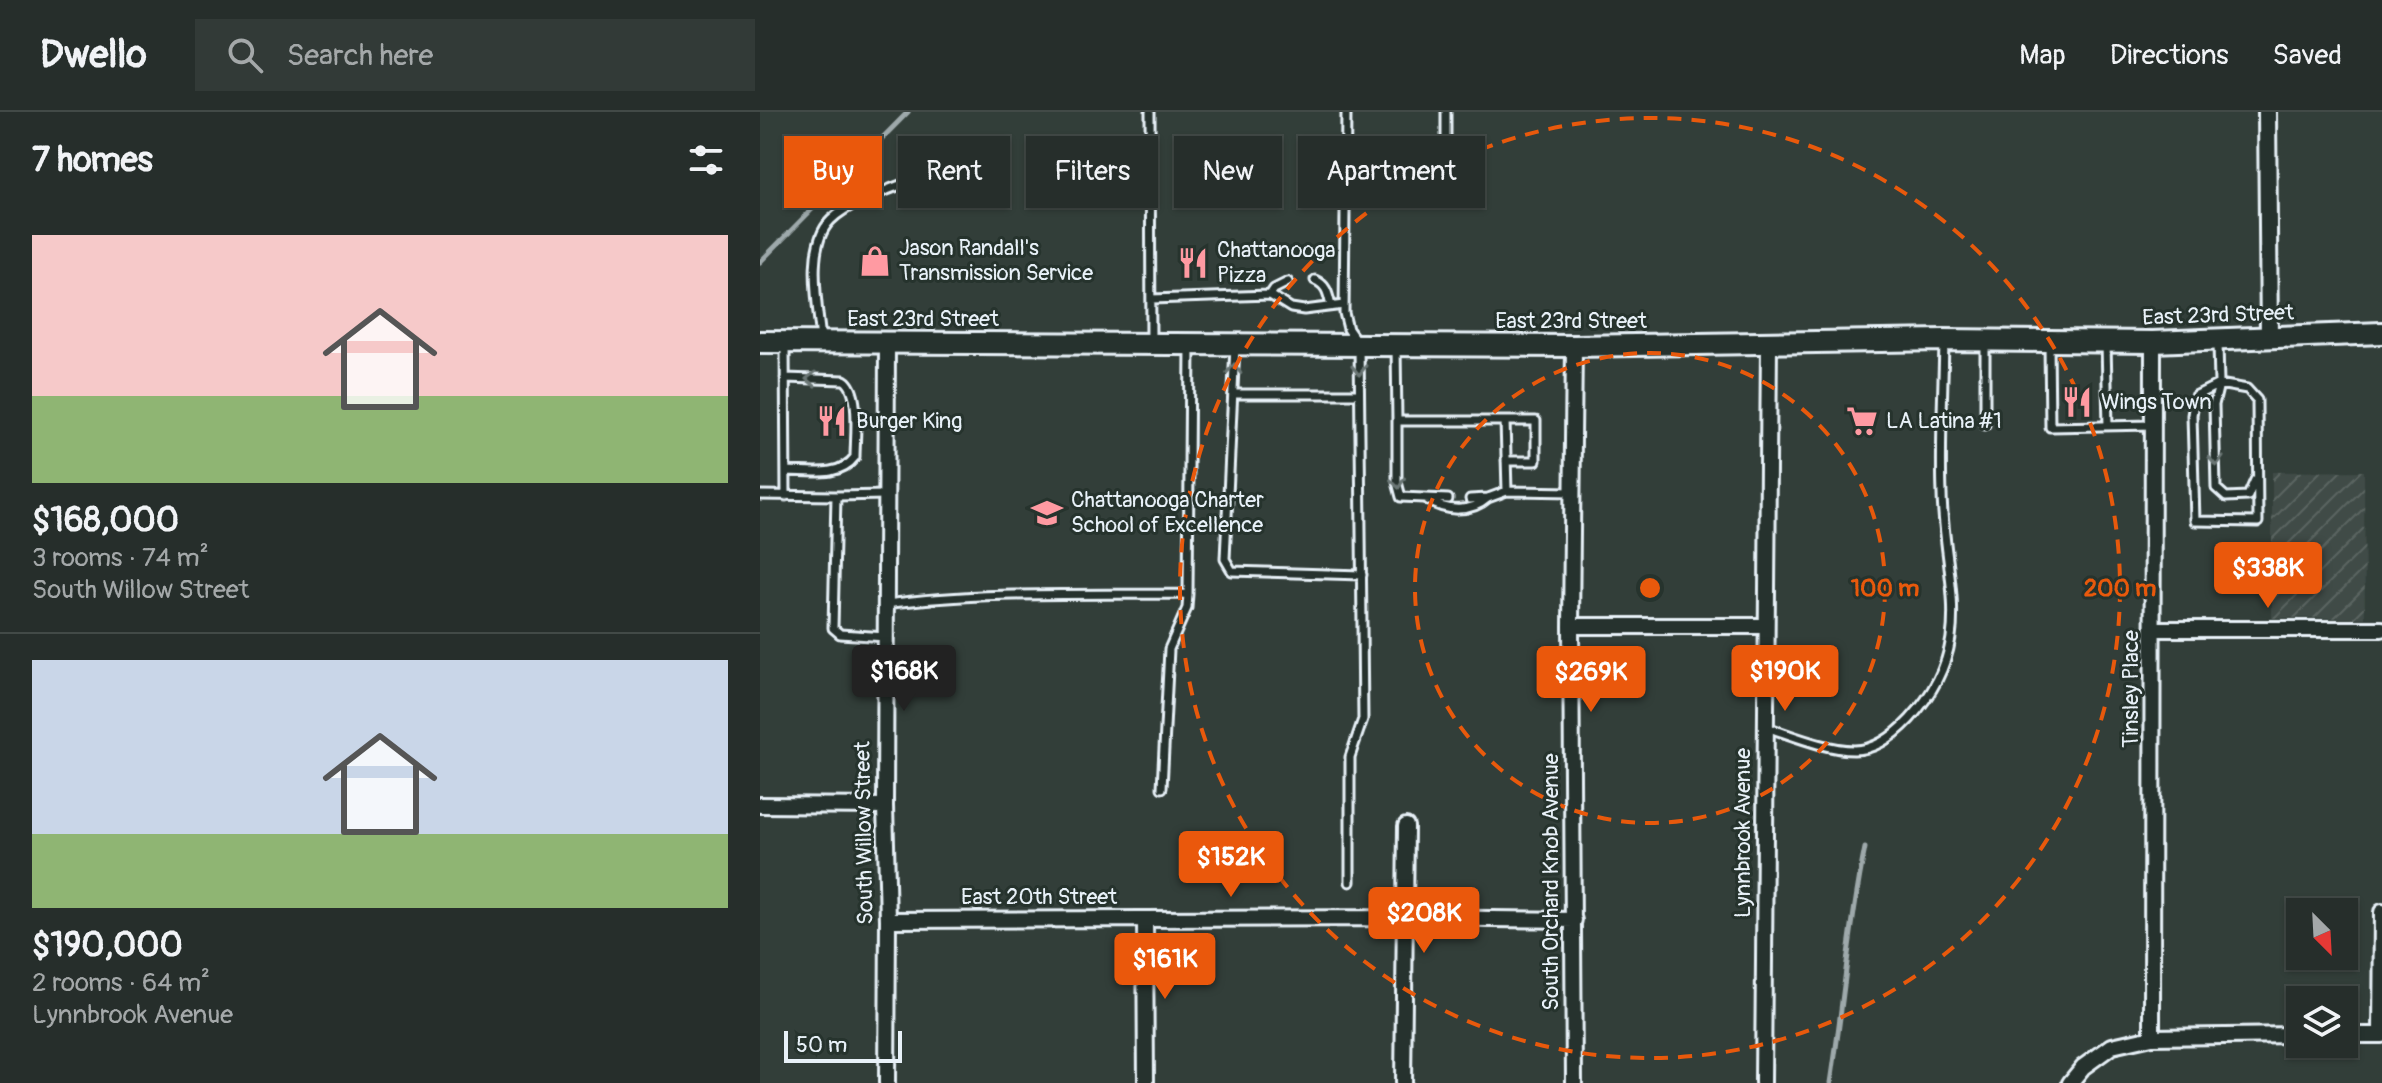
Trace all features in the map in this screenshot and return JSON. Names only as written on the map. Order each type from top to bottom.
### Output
[{"type":"main road","name":"East 23rd Street","points":[[760,342],[1574,346],[1944,340],[2153,342],[2382,333]]},
{"type":"street","points":[[2267,112],[2269,338]]},
{"type":"street","name":"Tinsley Place","points":[[2152,1037],[2153,342]]},
{"type":"street","name":"South Willow Street","points":[[887,343],[887,1083]]},
{"type":"street","name":"Lynnbrook Avenue","points":[[1763,1083],[1769,343]]},
{"type":"street","name":"South Orchard Knob Avenue","points":[[1574,346],[1571,626],[1574,1083]]},
{"type":"street","points":[[1571,626],[1766,626]]},
{"type":"street","points":[[2153,629],[2382,629]]},
{"type":"street","points":[[760,805],[885,806]]},
{"type":"street","points":[[1403,1083],[1406,826]]},
{"type":"street","points":[[2358,1035],[2382,1034],[2382,912]]},
{"type":"street","points":[[1145,919],[1146,1083]]},
{"type":"street","name":"East 20th Street","points":[[888,920],[1574,920]]},
{"type":"street","points":[[2070,1083],[2083,1067],[2112,1046],[2152,1037],[2286,1035]]},
{"type":"lane","points":[[1150,112],[1151,344]]},
{"type":"lane","points":[[1346,112],[1346,136]]},
{"type":"lane","points":[[1446,112],[1446,136]]},
{"type":"lane","points":[[821,342],[815,256],[829,221],[898,187]]},
{"type":"lane","points":[[1345,208],[1344,305],[1348,329],[1359,345],[1362,575],[1363,719],[1350,757],[1350,882]]},
{"type":"lane","points":[[1315,280],[1322,283],[1328,292],[1331,306]]},
{"type":"lane","points":[[1270,295],[1274,289],[1288,282]]},
{"type":"lane","points":[[1151,299],[1270,295],[1291,308],[1304,310],[1344,305]]},
{"type":"lane","points":[[2218,339],[2219,384],[2214,405],[2216,488],[2226,497],[2248,496],[2255,484],[2252,403],[2247,389]]},
{"type":"lane","points":[[1766,727],[1853,751],[1877,746],[1904,726],[1927,700],[1946,666],[1954,624],[1942,496],[1944,340]]},
{"type":"lane","points":[[1985,340],[1985,425]]},
{"type":"lane","points":[[2049,341],[2050,427],[2153,425]]},
{"type":"lane","points":[[2106,341],[2108,426]]},
{"type":"lane","points":[[785,342],[786,496]]},
{"type":"lane","points":[[1162,788],[1169,649],[1187,608],[1188,594],[1190,344]]},
{"type":"lane","points":[[1235,344],[1225,559],[1232,571],[1362,575]]},
{"type":"lane","points":[[1396,345],[1397,491],[1401,497],[1448,499]]},
{"type":"lane","points":[[785,378],[844,380],[855,392],[855,457],[851,464],[841,470],[786,471]]},
{"type":"lane","points":[[2219,384],[2247,389],[2257,400],[2258,522],[2195,521],[2192,415],[2195,396],[2219,384]]},
{"type":"lane","points":[[1233,394],[1359,394]]},
{"type":"lane","points":[[1397,421],[1536,421],[1536,461],[1506,461]]},
{"type":"lane","points":[[1505,421],[1507,491]]},
{"type":"lane","points":[[1470,499],[1488,498],[1507,491],[1573,492]]},
{"type":"lane","points":[[760,495],[886,495]]},
{"type":"lane","points":[[836,496],[833,628],[840,634],[886,637]]},
{"type":"lane","points":[[1426,499],[1442,509],[1478,507],[1488,498]]},
{"type":"lane","points":[[886,604],[916,600],[1056,595],[1188,594]]},
{"type":"shaded area","points":[[2364,471],[2365,618],[2272,618],[2272,472]]},
{"type":"waterway","points":[[760,262],[908,112]]},
{"type":"waterway","points":[[1831,1083],[1865,848]]},
{"type":"place","name":"Jason Randall's Transmission Service","points":[[875,261]]},
{"type":"place","name":"Chattanooga Pizza","points":[[1193,263]]},
{"type":"place","name":"Wings Town","points":[[2077,402]]},
{"type":"place","name":"Burger King","points":[[832,421]]},
{"type":"place","name":"LA Latina #1","points":[[1862,421]]},
{"type":"place","name":"Chattanooga Charter School of Excellence","points":[[1047,513]]}]
